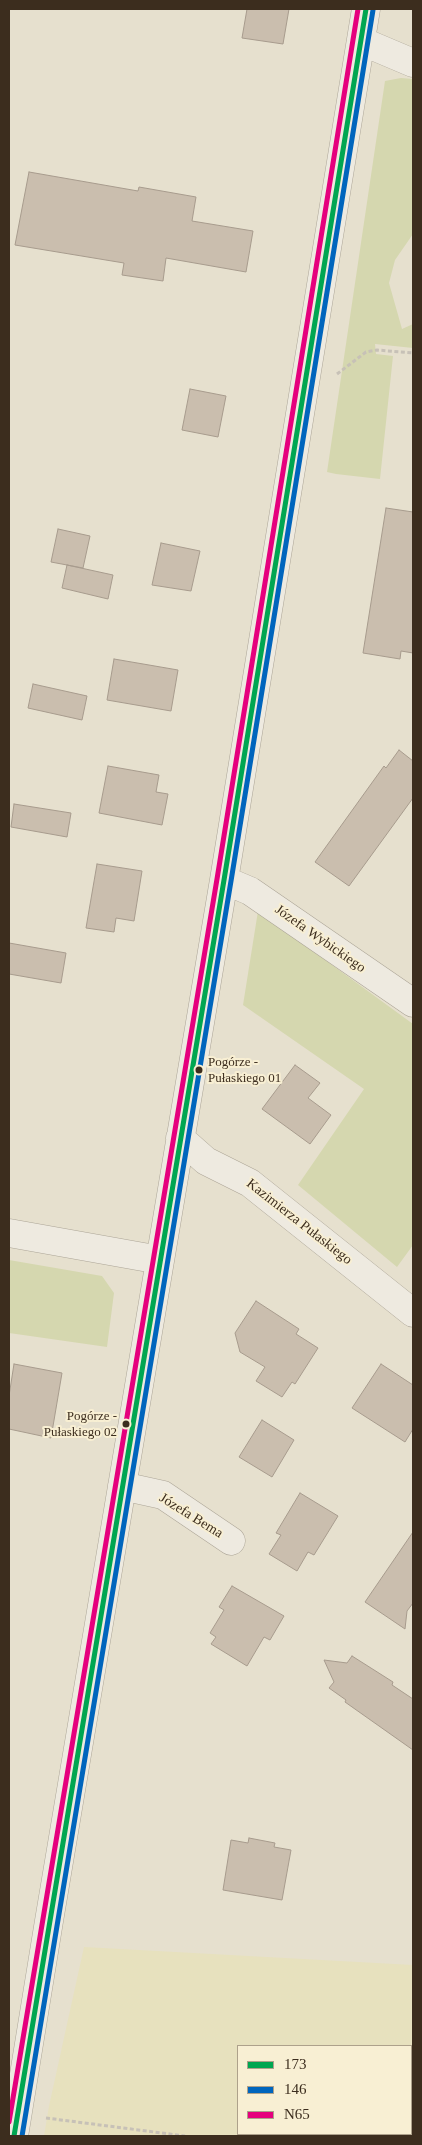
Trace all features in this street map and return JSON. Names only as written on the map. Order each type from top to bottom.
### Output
[{"type":"street","points":[[16,2126],[224,880],[366,9]]},
{"type":"street","points":[[361,41],[413,63]]},
{"type":"street","name":"Józefa Wybickiego","points":[[224,880],[250,891],[413,1003]]},
{"type":"street","name":"Kazimierza Pułaskiego","points":[[180,1138],[206,1161],[250,1183],[413,1313]]},
{"type":"street","points":[[9,1233],[160,1260]]},
{"type":"street","name":"Józefa Bema","points":[[122,1486],[163,1496],[231,1542]]},
{"type":"path","points":[[335,376],[366,352],[377,350],[413,353]]},
{"type":"path","points":[[16,2126],[185,2136]]},
{"type":"shaded area","points":[[84,1947],[413,1965],[413,2136],[44,2136]]},
{"type":"green space","points":[[401,78],[413,79],[413,234],[395,260],[389,283],[402,329],[413,324],[413,348],[375,344],[376,354],[393,356],[380,479],[327,472],[385,81]]},
{"type":"green space","points":[[258,911],[413,1024],[413,1245],[397,1267],[298,1185],[364,1089],[243,1005]]},
{"type":"green space","points":[[9,1260],[102,1276],[114,1293],[107,1347],[9,1333]]},
{"type":"building","points":[[247,9],[289,9],[283,44],[242,38]]},
{"type":"building","points":[[29,172],[138,191],[139,187],[196,197],[192,221],[253,231],[246,272],[166,258],[163,281],[122,275],[124,263],[15,245]]},
{"type":"building","points":[[190,389],[226,396],[218,437],[182,430]]},
{"type":"building","points":[[386,508],[413,512],[413,653],[401,651],[400,659],[363,653]]},
{"type":"building","points":[[58,529],[90,536],[83,568],[51,562]]},
{"type":"building","points":[[161,543],[200,551],[191,591],[152,585]]},
{"type":"building","points":[[67,565],[113,575],[108,599],[62,588]]},
{"type":"building","points":[[114,659],[178,670],[171,711],[107,700]]},
{"type":"building","points":[[33,684],[87,696],[82,720],[28,708]]},
{"type":"building","points":[[399,750],[413,761],[413,798],[349,886],[315,862],[384,766],[386,768]]},
{"type":"building","points":[[108,766],[159,775],[156,792],[168,794],[162,825],[99,813]]},
{"type":"building","points":[[14,804],[71,813],[67,837],[11,827]]},
{"type":"building","points":[[97,864],[142,871],[134,921],[116,918],[114,932],[86,928]]},
{"type":"building","points":[[9,943],[66,953],[61,983],[9,974]]},
{"type":"building","points":[[295,1065],[320,1083],[308,1098],[331,1115],[310,1144],[262,1109]]},
{"type":"building","points":[[256,1301],[299,1329],[296,1334],[318,1348],[295,1384],[292,1382],[282,1397],[256,1381],[265,1367],[240,1352],[235,1333]]},
{"type":"building","points":[[14,1364],[62,1373],[51,1438],[9,1429],[9,1396]]},
{"type":"building","points":[[381,1364],[413,1385],[413,1429],[405,1442],[352,1408]]},
{"type":"building","points":[[262,1420],[294,1440],[272,1477],[239,1457]]},
{"type":"building","points":[[300,1493],[338,1516],[314,1555],[308,1552],[297,1571],[269,1554],[281,1535],[276,1533]]},
{"type":"building","points":[[413,1532],[413,1603],[407,1611],[405,1629],[365,1602]]},
{"type":"building","points":[[232,1586],[284,1616],[270,1640],[264,1637],[247,1666],[211,1644],[216,1637],[210,1633],[224,1610],[219,1607]]},
{"type":"building","points":[[352,1656],[393,1682],[392,1685],[413,1699],[413,1750],[345,1702],[346,1700],[329,1688],[334,1682],[324,1660],[347,1663]]},
{"type":"building","points":[[249,1838],[275,1843],[274,1847],[291,1850],[282,1900],[223,1890],[231,1840],[248,1843]]},
{"type":"transit line","name":"N65","points":[[9,2122],[217,879],[358,9]]},
{"type":"transit line","name":"173","points":[[14,2136],[224,880],[366,9]]},
{"type":"transit line","name":"146","points":[[22,2136],[231,881],[373,10]]},
{"type":"place","name":"Pogórze - Pułaskiego 01","points":[[199,1070]]},
{"type":"place","name":"Pogórze - Pułaskiego 02","points":[[126,1424]]}]
